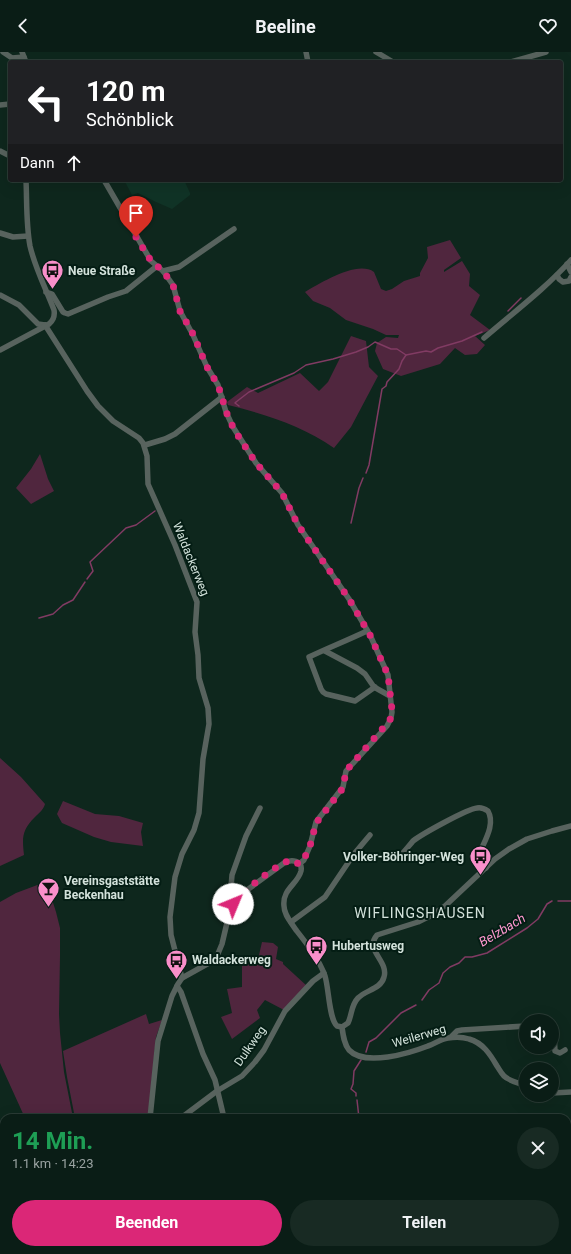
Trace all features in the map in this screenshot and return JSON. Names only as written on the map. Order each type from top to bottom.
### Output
[{"type":"street","points":[[3,52],[12,58],[24,57]]},
{"type":"street","points":[[376,52],[390,60]]},
{"type":"street","points":[[518,60],[546,52]]},
{"type":"street","points":[[0,350],[36,332],[53,320],[55,314],[34,261],[28,236],[26,182]]},
{"type":"street","name":"Weilerweg","points":[[105,182],[151,261],[163,271],[173,285],[180,311],[193,334],[207,367],[216,382],[228,417],[235,431],[256,463],[282,493],[298,525],[349,599],[388,673],[392,712],[389,722],[346,771],[343,788],[316,823],[310,846],[304,859],[299,864],[301,869],[300,873],[288,890],[284,900],[284,908],[291,922],[318,960],[324,974],[329,991],[333,1020],[337,1026],[342,1027],[345,1042],[348,1048],[354,1054],[364,1058],[385,1057],[406,1053],[430,1046],[438,1041],[451,1038],[465,1038],[476,1042],[488,1051],[504,1076],[519,1083]]},
{"type":"street","points":[[163,271],[179,267],[234,229]]},
{"type":"street","points":[[0,233],[13,237],[28,236]]},
{"type":"street","points":[[569,262],[571,272]]},
{"type":"street","points":[[484,338],[526,303],[569,262]]},
{"type":"street","points":[[46,292],[52,294],[63,312],[68,314],[108,296],[126,291],[157,266]]},
{"type":"street","points":[[558,274],[559,279],[563,282],[568,281],[571,277]]},
{"type":"street","points":[[0,295],[19,306],[38,324],[45,325],[98,406],[113,421],[140,438],[145,445],[165,440],[175,434],[222,397]]},
{"type":"street","name":"Waldackerweg","points":[[145,445],[148,484],[175,545],[197,602],[195,632],[199,678],[208,708],[209,720],[203,759],[199,813],[195,826],[182,854],[175,877],[170,917],[170,935],[182,978]]},
{"type":"street","points":[[367,631],[309,657],[321,689],[325,693],[355,701],[375,687]]},
{"type":"street","points":[[325,651],[357,668],[365,674],[375,687],[390,696]]},
{"type":"street","points":[[237,898],[231,887],[232,875],[246,836],[260,808]]},
{"type":"street","points":[[403,853],[421,836],[466,812],[476,808],[482,808],[488,811],[491,817],[489,831],[479,856],[486,868]]},
{"type":"street","points":[[342,1027],[348,1023],[353,1007],[358,998],[378,986],[384,977],[384,966],[373,946],[373,942],[377,935],[415,924],[432,915],[445,906],[503,853],[518,843],[543,833],[571,826]]},
{"type":"street","points":[[291,922],[327,894],[354,854],[370,835]]},
{"type":"street","points":[[150,1114],[158,1041],[177,986],[182,978],[208,964],[217,956],[222,944],[230,908],[237,898],[287,861],[293,860],[299,864]]},
{"type":"street","name":"Dulkweg","points":[[186,1114],[217,1091],[242,1076],[253,1065],[264,1050],[285,1011],[311,983],[324,974]]},
{"type":"street","points":[[177,986],[203,1054],[214,1078],[223,1114]]},
{"type":"street","points":[[451,1038],[455,1032],[462,1030],[519,1026]]},
{"type":"street","points":[[559,1053],[565,1050]]},
{"type":"street","points":[[559,1093],[571,1092]]},
{"type":"shaded area","points":[[125,182],[185,182],[190,193],[190,195],[172,209],[138,193],[132,195]]},
{"type":"shaded area","points":[[450,240],[461,258],[444,270],[444,272],[462,261],[470,274],[469,286],[480,295],[470,315],[490,330],[475,336],[485,345],[477,354],[465,355],[455,348],[440,364],[401,376],[383,369],[375,351],[377,343],[386,337],[398,338],[399,335],[386,335],[346,320],[330,308],[313,301],[305,292],[339,274],[358,269],[367,269],[374,272],[381,289],[386,291],[392,289],[404,281],[420,276],[420,273],[428,258],[427,247]]},
{"type":"shaded area","points":[[351,336],[366,341],[369,367],[378,376],[351,427],[334,448],[296,427],[255,412],[228,405],[227,402],[247,387],[258,393],[300,373],[319,391],[328,382]]},
{"type":"shaded area","points":[[40,454],[48,479],[54,491],[31,504],[16,488],[31,469]]},
{"type":"shaded area","points":[[0,758],[21,777],[45,804],[25,830],[23,838],[24,855],[0,866]]},
{"type":"shaded area","points":[[63,801],[95,814],[119,816],[143,823],[141,832],[143,846],[111,842],[94,837],[62,823],[57,814]]},
{"type":"shaded area","points":[[40,884],[45,884],[48,887],[56,912],[60,928],[60,1033],[64,1072],[72,1114],[23,1114],[0,1063],[0,902],[16,893]]},
{"type":"shaded area","points":[[262,942],[273,943],[278,947],[276,959],[283,962],[283,964],[307,986],[284,1010],[265,1000],[257,1010],[260,1018],[232,1039],[221,1017],[232,1013],[227,989],[242,987],[242,962],[253,964],[259,955]]},
{"type":"shaded area","points":[[146,1014],[149,1024],[162,1020],[156,1037],[148,1114],[74,1114],[63,1051]]},
{"type":"waterway","points":[[508,311],[521,298]]},
{"type":"waterway","points":[[239,406],[235,403],[249,392],[294,373],[306,365],[356,352],[375,342],[391,349],[397,349],[406,355],[426,351],[431,352],[482,332]]},
{"type":"waterway","points":[[366,473],[369,465],[382,389],[399,369],[406,355]]},
{"type":"waterway","points":[[351,523],[359,488],[363,478]]},
{"type":"waterway","points":[[87,579],[93,571],[90,562],[126,528],[136,525],[155,511]]},
{"type":"waterway","points":[[39,618],[53,614],[63,605],[73,600],[85,582]]},
{"type":"waterway","name":"Belzbach","points":[[422,1000],[429,990],[439,983],[443,973],[450,967],[459,963],[465,957],[472,957],[487,953],[527,928],[538,919],[547,904],[552,901]]},
{"type":"waterway","name":"Belzbach","points":[[558,901],[571,901]]},
{"type":"waterway","points":[[366,1052],[369,1042],[376,1038],[401,1013],[416,1005]]},
{"type":"waterway","name":"Belzbach","points":[[356,1096],[356,1093],[351,1089],[354,1071],[361,1060]]},
{"type":"waterway","name":"Belzbach","points":[[357,1100],[359,1114]]},
{"type":"place","name":"Neue Straße","points":[[53,290]]},
{"type":"place","name":"Volker-Böhringer-Weg","points":[[480,876]]},
{"type":"place","name":"Vereinsgaststätte Beckenhau","points":[[48,908]]},
{"type":"place","name":"Hubertusweg","points":[[317,966]]},
{"type":"place","name":"Waldackerweg","points":[[176,980]]},
{"type":"district","name":"WIFLINGSHAUSEN","points":[[420,913]]},
{"type":"route","points":[[136,237],[151,261],[163,271],[173,285],[180,311],[193,334],[207,367],[220,388],[228,417],[235,431],[256,463],[282,493],[290,510],[321,560],[351,602],[370,635],[388,673],[392,710],[390,720],[387,726],[345,772],[343,788],[316,823],[310,846],[304,860],[299,864],[292,860],[284,862],[241,894],[233,904]]}]
